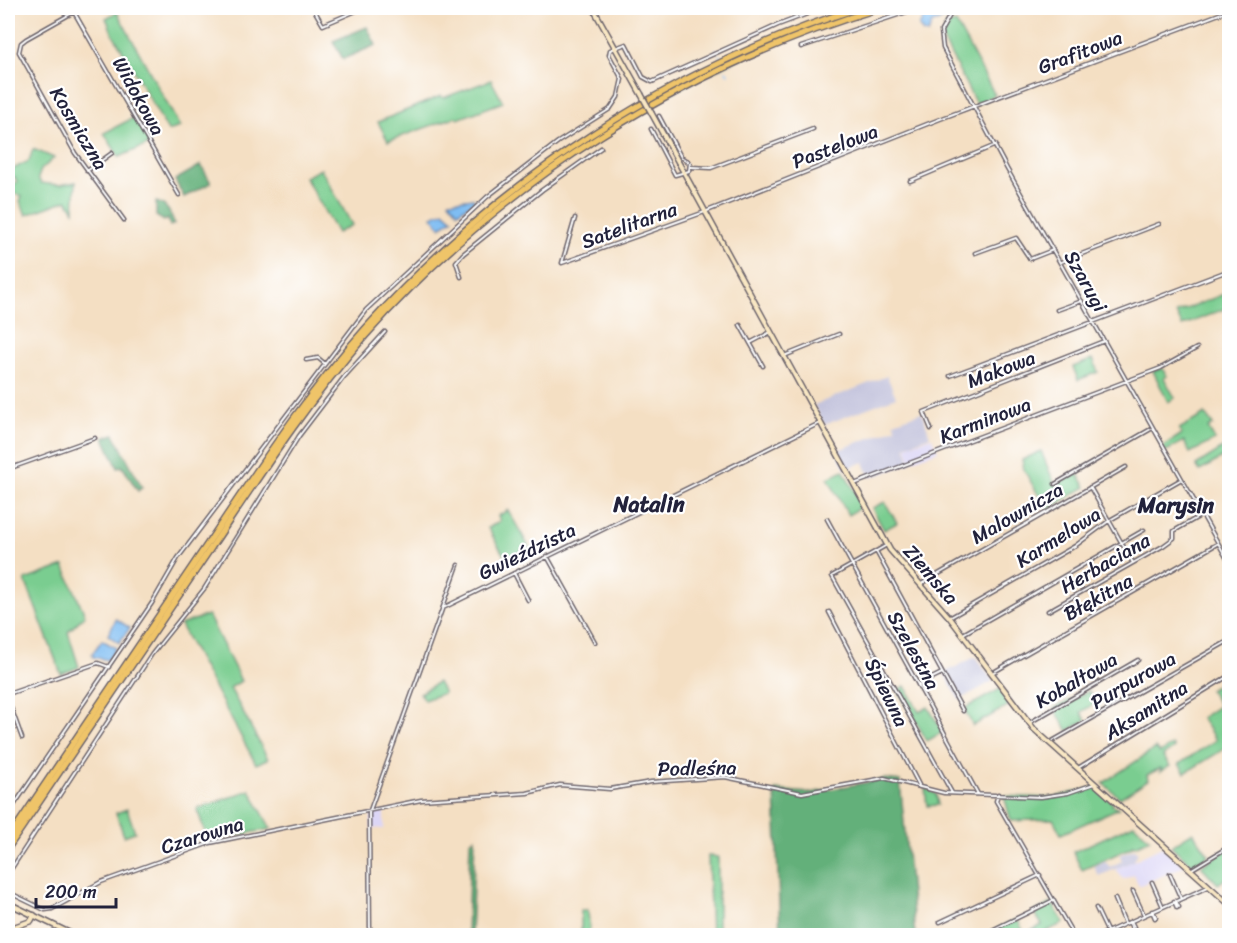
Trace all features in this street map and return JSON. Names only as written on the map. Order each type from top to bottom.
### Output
[{"type":"highway","points":[[210,545],[296,415],[350,346],[417,275],[497,202],[580,141],[670,88],[771,39],[859,8]]},
{"type":"highway","points":[[8,839],[293,426],[348,356],[413,286],[493,213],[576,151],[674,93],[769,47],[880,8]]},
{"type":"highway","points":[[8,848],[177,593]]},
{"type":"street","points":[[74,12],[81,8]]},
{"type":"street","points":[[313,8],[323,25],[363,8]]},
{"type":"street","name":"Ziemska","points":[[593,8],[887,545],[963,634],[1029,723],[1230,905]]},
{"type":"street","points":[[8,814],[152,603],[178,558],[366,310],[457,223],[558,142],[612,107],[622,82],[620,72],[608,54],[615,47],[622,43],[627,45],[643,77],[652,82],[778,25],[824,8]]},
{"type":"street","points":[[801,47],[920,8]]},
{"type":"street","name":"Szarugi","points":[[954,8],[940,31],[940,40],[1180,480],[1230,564]]},
{"type":"street","name":"Grafitowa","points":[[974,106],[1230,10]]},
{"type":"street","name":"Kosmiczna","points":[[74,12],[31,36],[20,46],[19,52],[87,171],[124,220]]},
{"type":"street","name":"Widokowa","points":[[74,12],[179,195]]},
{"type":"street","name":"Pastelowa","points":[[705,211],[974,106]]},
{"type":"street","points":[[659,116],[681,157],[691,167],[711,168],[813,129]]},
{"type":"street","points":[[651,129],[675,175],[684,173],[691,167]]},
{"type":"street","points":[[910,181],[996,145]]},
{"type":"street","points":[[461,277],[456,262],[462,254],[542,190],[601,148]]},
{"type":"street","points":[[87,171],[112,153]]},
{"type":"street","name":"Satelitarna","points":[[575,218],[562,263],[705,211]]},
{"type":"street","points":[[1060,263],[1159,224]]},
{"type":"street","points":[[975,253],[1015,238],[1019,240],[1030,259],[1053,250]]},
{"type":"street","points":[[950,376],[1230,270]]},
{"type":"street","points":[[1057,310],[1082,301]]},
{"type":"street","points":[[740,325],[763,366]]},
{"type":"street","points":[[750,343],[771,332]]},
{"type":"street","points":[[8,874],[152,654],[204,590],[299,436],[349,370],[385,333]]},
{"type":"street","points":[[784,356],[839,334]]},
{"type":"street","name":"Makowa","points":[[931,429],[924,412],[1104,341]]},
{"type":"street","name":"Karminowa","points":[[853,484],[1167,365],[1197,348]]},
{"type":"street","points":[[306,360],[318,358],[324,363]]},
{"type":"street","name":"Gwieździsta","points":[[443,608],[820,423]]},
{"type":"street","points":[[1055,484],[1152,429]]},
{"type":"street","points":[[8,468],[95,438]]},
{"type":"street","name":"Malownicza","points":[[921,584],[1126,467]]},
{"type":"street","name":"Karmelowa","points":[[950,618],[1090,537],[1110,520],[1180,480]]},
{"type":"street","points":[[1090,487],[1133,563]]},
{"type":"street","name":"Herbaciana","points":[[1048,611],[1174,538],[1174,531],[1200,516]]},
{"type":"street","name":"Szelestna","points":[[827,519],[978,794]]},
{"type":"street","points":[[963,634],[1144,530]]},
{"type":"street","name":"Błękitna","points":[[992,674],[1217,544]]},
{"type":"street","points":[[887,545],[832,576],[952,793]]},
{"type":"street","points":[[876,550],[963,711]]},
{"type":"street","points":[[548,556],[595,642]]},
{"type":"street","points":[[370,936],[369,813],[458,565]]},
{"type":"street","points":[[513,573],[528,600]]},
{"type":"street","name":"Śpiewna","points":[[829,612],[919,785]]},
{"type":"street","name":"Purpurowa","points":[[1049,743],[1230,640]]},
{"type":"street","name":"Kobaltowa","points":[[1029,723],[1138,660]]},
{"type":"street","points":[[8,694],[99,663],[109,667]]},
{"type":"street","points":[[918,685],[942,673]]},
{"type":"street","name":"Aksamitna","points":[[1077,768],[1230,675]]},
{"type":"street","points":[[8,699],[22,738]]},
{"type":"street","name":"Podleśna","points":[[369,813],[421,800],[527,793],[560,785],[610,789],[651,782],[725,777],[802,793],[884,778],[952,793],[978,794],[1050,796],[1094,784]]},
{"type":"street","points":[[990,794],[1074,936]]},
{"type":"street","points":[[996,801],[998,794]]},
{"type":"street","name":"Czarowna","points":[[38,907],[52,909],[101,882],[210,843],[369,813]]},
{"type":"street","points":[[1192,869],[1230,846]]},
{"type":"street","points":[[1170,874],[1181,899]]},
{"type":"street","points":[[940,922],[1040,876]]},
{"type":"street","points":[[1152,882],[1163,907]]},
{"type":"street","points":[[1098,936],[1210,886]]},
{"type":"street","points":[[1133,891],[1144,915]]},
{"type":"street","points":[[8,892],[38,907],[31,921],[8,929]]},
{"type":"street","points":[[1115,899],[1133,928]]},
{"type":"street","points":[[980,936],[1054,900]]},
{"type":"street","points":[[1175,901],[1178,907]]},
{"type":"street","points":[[8,903],[76,936]]},
{"type":"street","points":[[1096,908],[1110,936]]},
{"type":"street","points":[[1153,911],[1156,917]]},
{"type":"shaded area","points":[[887,376],[896,397],[824,425],[814,405]]},
{"type":"shaded area","points":[[922,412],[930,436],[905,446],[911,463],[870,478],[864,462],[845,469],[836,451],[896,428],[894,422]]},
{"type":"shaded area","points":[[932,437],[938,451],[911,461],[906,446]]},
{"type":"shaded area","points":[[975,657],[993,681],[959,700],[944,673]]},
{"type":"shaded area","points":[[384,811],[384,829],[371,828],[371,814]]},
{"type":"shaded area","points":[[1162,847],[1184,866],[1139,886],[1134,875],[1123,879],[1116,869]]},
{"type":"shaded area","points":[[1135,849],[1138,853],[1133,861],[1099,876],[1094,866],[1105,861],[1110,867],[1122,861],[1120,855]]},
{"type":"green space","points":[[867,8],[876,8],[801,33],[740,58],[627,115],[740,56]]},
{"type":"green space","points":[[117,12],[180,127],[168,131],[113,34],[106,18]]},
{"type":"green space","points":[[956,23],[995,95],[976,104],[942,38],[946,25]]},
{"type":"green space","points":[[367,27],[376,45],[343,59],[333,41]]},
{"type":"green space","points":[[491,80],[503,102],[388,141],[378,122],[441,96],[443,98]]},
{"type":"green space","points":[[135,117],[150,144],[119,157],[104,133]]},
{"type":"green space","points":[[33,149],[54,158],[41,170],[38,178],[41,183],[59,185],[76,182],[74,211],[67,200],[26,215],[20,201],[22,196],[8,192],[8,188],[17,182],[15,177],[11,178],[9,171],[29,161]]},
{"type":"green space","points":[[201,165],[211,183],[184,197],[175,180]]},
{"type":"green space","points":[[321,169],[352,225],[337,233],[305,177]]},
{"type":"green space","points":[[156,202],[166,207],[174,224],[170,226],[168,219],[164,221],[156,216]]},
{"type":"green space","points":[[1229,292],[1229,307],[1182,326],[1176,313]]},
{"type":"green space","points":[[1093,359],[1098,372],[1078,380],[1073,367]]},
{"type":"green space","points":[[1162,368],[1167,376],[1164,378],[1175,398],[1168,402],[1153,371]]},
{"type":"green space","points":[[1205,414],[1213,425],[1208,428],[1215,440],[1190,453],[1184,441],[1165,452],[1162,447],[1182,434],[1179,429]]},
{"type":"green space","points":[[114,434],[142,487],[138,491],[122,466],[118,468],[104,438]]},
{"type":"green space","points":[[1229,444],[1229,454],[1200,471],[1196,465]]},
{"type":"green space","points":[[1041,451],[1055,485],[1077,473],[1086,487],[1047,510],[1024,470],[1022,460]]},
{"type":"green space","points":[[843,470],[863,506],[848,515],[828,478]]},
{"type":"green space","points":[[885,502],[897,523],[884,530],[872,508]]},
{"type":"green space","points":[[508,510],[529,547],[506,559],[488,528],[500,521],[498,516]]},
{"type":"green space","points":[[64,566],[85,615],[68,632],[79,667],[61,674],[25,580]]},
{"type":"green space","points":[[208,615],[241,681],[230,688],[268,759],[256,764],[180,625]]},
{"type":"green space","points":[[438,682],[444,693],[424,700],[420,693]]},
{"type":"green space","points":[[1219,684],[1229,698],[1219,704],[1209,690]]},
{"type":"green space","points":[[905,686],[919,712],[928,707],[943,732],[927,741],[898,690]]},
{"type":"green space","points":[[1000,689],[1011,704],[973,726],[964,709]]},
{"type":"green space","points":[[1089,691],[1096,703],[1081,712],[1086,720],[1068,731],[1054,708]]},
{"type":"green space","points":[[1229,699],[1229,746],[1185,773],[1179,764],[1216,740],[1201,718]]},
{"type":"green space","points":[[1172,745],[1174,748],[1163,756],[1170,766],[1160,772],[1161,768],[1147,775],[1148,780],[1120,798],[1103,783],[1156,748],[1160,753]]},
{"type":"green space","points":[[885,779],[900,781],[915,935],[780,935],[775,790],[810,793]]},
{"type":"green space","points":[[1095,787],[1113,803],[1112,805],[1119,808],[1061,834],[1053,819],[1011,821],[1004,796],[1051,798]]},
{"type":"green space","points":[[925,788],[936,794],[938,805],[927,806]]},
{"type":"green space","points":[[250,790],[271,829],[208,841],[197,809]]},
{"type":"green space","points":[[127,809],[135,832],[124,836],[116,813]]},
{"type":"green space","points":[[1134,824],[1150,839],[1135,846],[1132,845],[1082,870],[1073,852]]},
{"type":"green space","points":[[1193,832],[1209,855],[1193,865],[1171,846]]},
{"type":"green space","points":[[475,838],[471,935],[467,935],[470,841]]},
{"type":"green space","points":[[1229,848],[1229,876],[1218,884],[1201,866]]},
{"type":"green space","points":[[708,856],[718,857],[718,935],[711,935]]},
{"type":"green space","points":[[1052,903],[1064,923],[1039,935],[982,936],[1017,919],[1025,934],[1042,925],[1034,912]]},
{"type":"green space","points":[[581,910],[588,910],[590,935],[581,935]]},
{"type":"water","points":[[932,8],[950,8],[942,20],[932,23],[928,34],[923,33],[919,27],[926,12]]},
{"type":"water","points":[[473,198],[475,201],[458,212],[449,201]]},
{"type":"water","points":[[444,211],[453,219],[440,227],[432,216]]},
{"type":"water","points":[[116,619],[130,628],[119,643],[108,635]]},
{"type":"water","points":[[102,640],[116,648],[108,660],[93,657],[92,654]]},
{"type":"district","name":"Natalin","points":[[649,504]]},
{"type":"district","name":"Marysin","points":[[1176,505]]}]
